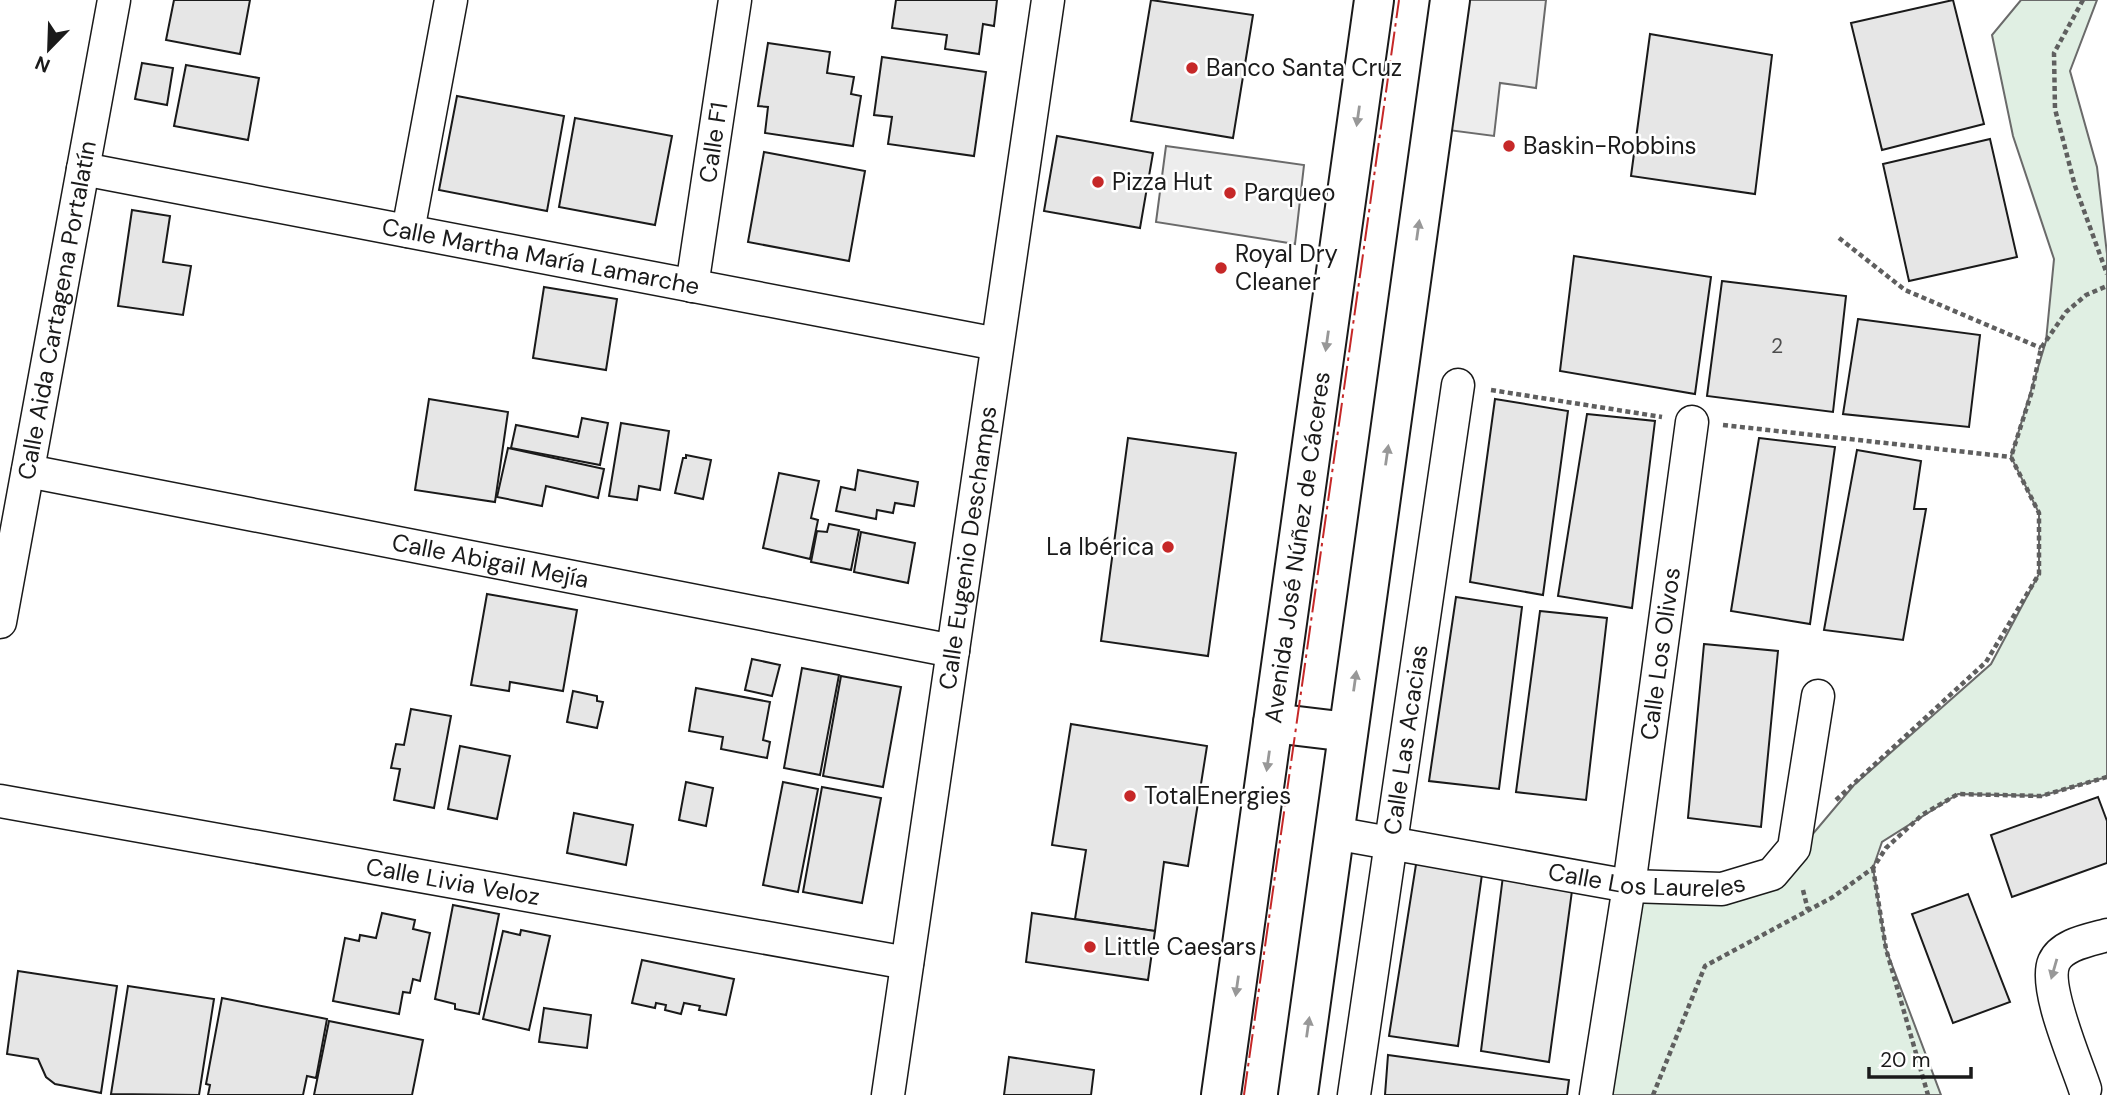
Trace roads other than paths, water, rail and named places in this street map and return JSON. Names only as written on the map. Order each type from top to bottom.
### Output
[{"type":"main road","name":"Avenida José Núñez de Cáceres","points":[[1221,1095],[1374,0]]},
{"type":"main road","points":[[1298,1095],[1450,0]]},
{"type":"main road","points":[[1273,723],[1348,732]]},
{"type":"street","name":"Calle Aida Cartagena Portalatín","points":[[0,622],[114,0]]},
{"type":"street","points":[[408,231],[451,0]]},
{"type":"street","name":"Calle F1","points":[[692,286],[736,0]]},
{"type":"street","name":"Calle Eugenio Deschamps","points":[[888,1095],[1048,0]]},
{"type":"street","name":"Calle Martha María Lamarche","points":[[83,169],[997,344]]},
{"type":"street","name":"Calle Las Acacias","points":[[1354,1095],[1458,385]]},
{"type":"street","name":"Calle Los Olivos","points":[[1597,1095],[1629,886],[1692,422]]},
{"type":"street","name":"Calle Abigail Mejía","points":[[28,471],[953,651]]},
{"type":"street","name":"Calle Los Laureles","points":[[1334,833],[1392,841],[1629,886],[1722,889],[1772,874],[1794,848],[1818,696]]},
{"type":"street","name":"Calle Livia Veloz","points":[[0,801],[907,963]]},
{"type":"street","points":[[2087,1088],[2050,982],[2054,960],[2069,947],[2107,935]]},
{"type":"place","name":"Banco Santa Cruz","points":[[1192,68]]},
{"type":"place","name":"Baskin-Robbins","points":[[1509,146]]},
{"type":"place","name":"Pizza Hut","points":[[1098,182]]},
{"type":"place","name":"Parqueo","points":[[1230,193]]},
{"type":"place","name":"Royal Dry Cleaner","points":[[1221,268]]},
{"type":"place","name":"La Ibérica","points":[[1168,547]]},
{"type":"place","name":"TotalEnergies","points":[[1130,796]]},
{"type":"place","name":"Little Caesars","points":[[1090,947]]}]
